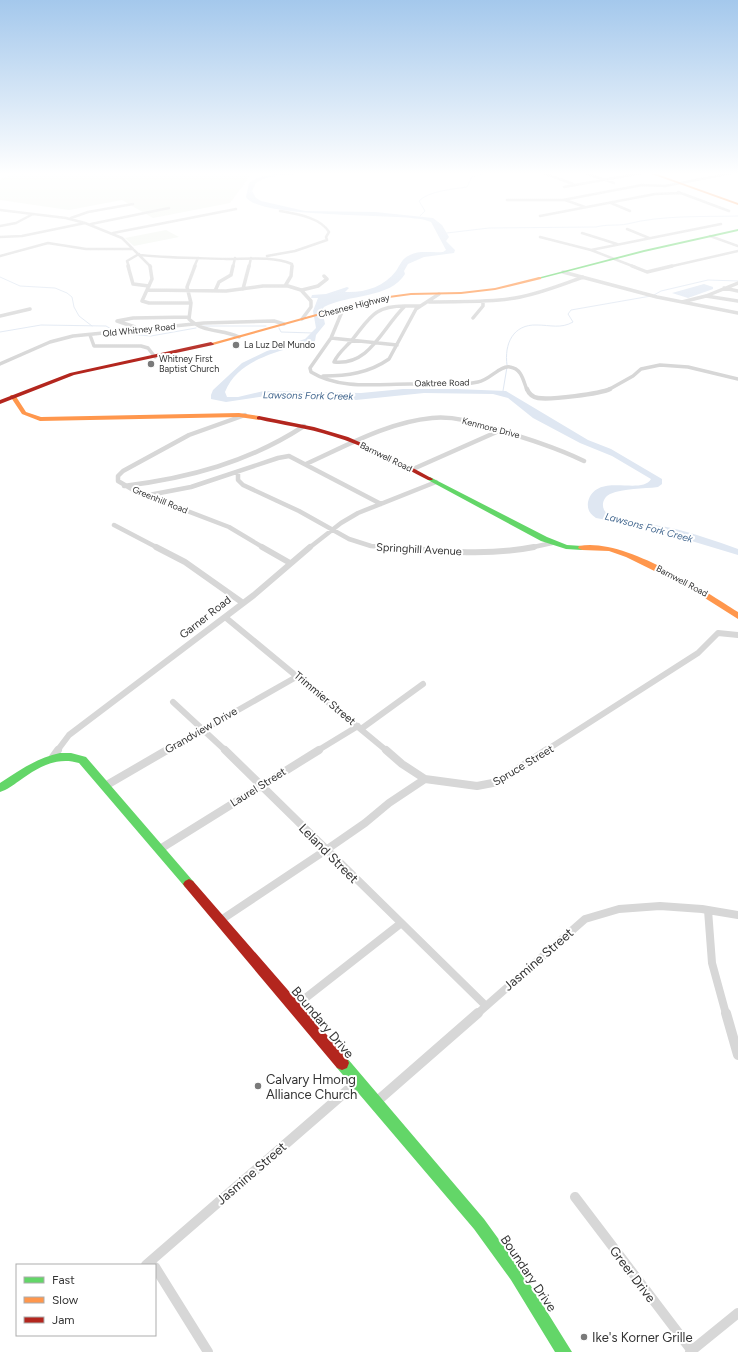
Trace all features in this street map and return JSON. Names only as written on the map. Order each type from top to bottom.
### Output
[{"type":"street","points":[[0,238],[26,235]]},
{"type":"street","points":[[117,235],[140,255],[151,268],[152,276],[142,301],[149,303],[191,303]]},
{"type":"street","points":[[265,258],[267,256],[297,251],[327,240],[327,235]]},
{"type":"street","points":[[589,235],[619,244]]},
{"type":"street","points":[[641,235],[648,238]]},
{"type":"street","points":[[591,250],[663,235]]},
{"type":"street","name":"Chesnee Highway","points":[[0,402],[72,374],[239,337],[384,297],[469,293],[495,289],[714,235]]},
{"type":"street","points":[[710,236],[738,246]]},
{"type":"street","points":[[540,237],[591,250],[647,272],[738,251]]},
{"type":"street","points":[[0,256],[48,243],[86,249],[133,249]]},
{"type":"street","points":[[149,286],[133,284],[127,260],[140,255],[198,258],[265,258],[284,261],[292,264],[292,275],[285,286]]},
{"type":"street","points":[[188,318],[191,303],[187,285],[198,258]]},
{"type":"street","points":[[215,291],[219,282],[231,275],[236,258]]},
{"type":"street","points":[[244,289],[251,258]]},
{"type":"street","points":[[563,272],[681,302],[738,313]]},
{"type":"street","points":[[302,290],[321,284],[327,280],[324,276]]},
{"type":"street","points":[[428,302],[483,302],[523,296],[583,277]]},
{"type":"street","points":[[681,302],[706,296],[722,288],[738,283]]},
{"type":"street","points":[[147,290],[215,291],[244,289],[259,286],[296,287],[302,290],[312,303],[305,318]]},
{"type":"street","points":[[722,288],[738,291]]},
{"type":"street","points":[[405,306],[367,352],[359,359],[334,362],[372,314],[389,307],[405,306],[420,306],[439,294]]},
{"type":"street","points":[[706,296],[738,301]]},
{"type":"street","points":[[473,318],[483,306],[483,302]]},
{"type":"street","points":[[342,308],[331,338],[310,368],[310,371],[314,375],[351,374],[369,370],[389,358],[420,306]]},
{"type":"street","points":[[0,316],[30,309]]},
{"type":"street","points":[[136,330],[135,327],[117,321],[133,318],[188,318],[194,324],[207,331],[232,334],[239,337]]},
{"type":"street","name":"Old Whitney Road","points":[[0,364],[55,340],[90,335],[194,324],[271,321],[284,324]]},
{"type":"street","points":[[90,335],[94,346],[141,346],[148,348],[155,356]]},
{"type":"street","points":[[331,338],[397,344]]},
{"type":"street","name":"Oaktree Road","points":[[314,375],[330,380],[363,384],[462,384],[488,379],[499,368],[508,366],[517,369],[523,375],[530,395],[543,399],[608,390],[633,376],[641,369],[660,365],[688,367],[738,378]]},
{"type":"street","name":"Barnwell Road","points":[[13,396],[24,413],[40,419],[245,415],[304,426],[356,442],[413,469],[529,533],[552,543],[574,548],[610,549],[629,555],[692,586],[738,616]]},
{"type":"street","name":"Greenhill Road","points":[[245,415],[189,435],[126,469],[120,473],[117,478],[124,486],[229,527],[290,563]]},
{"type":"street","name":"Kenmore Drive","points":[[306,464],[356,442],[403,424],[430,418],[460,419],[501,430],[539,441],[584,461]]},
{"type":"street","points":[[124,486],[176,478],[224,466],[265,450],[304,426]]},
{"type":"street","points":[[413,469],[501,430]]},
{"type":"street","points":[[147,495],[180,490],[286,456],[294,457],[381,504]]},
{"type":"street","name":"Springhill Avenue","points":[[238,472],[238,480],[243,485],[268,495],[356,542],[388,548],[508,552],[552,543]]},
{"type":"street","name":"Garner Road","points":[[0,788],[53,757],[69,735],[243,603],[332,529],[358,513],[436,482]]},
{"type":"street","points":[[114,525],[185,562],[243,603]]},
{"type":"street","name":"Trimmier Street","points":[[225,617],[298,676],[402,764],[425,779]]},
{"type":"street","name":"Spruce Street","points":[[425,779],[477,786],[494,784],[698,653],[718,633],[738,635]]},
{"type":"street","name":"Grandview Drive","points":[[105,786],[298,676]]},
{"type":"street","name":"Laurel Street","points":[[160,849],[261,785],[359,727],[423,684]]},
{"type":"street","name":"Leland Street","points":[[173,702],[204,729],[400,924],[485,1005]]},
{"type":"street","name":"Boundary Drive","points":[[53,757],[64,755],[79,758],[221,920],[498,1249],[532,1299],[564,1352]]},
{"type":"street","points":[[221,920],[326,850],[365,823],[388,804],[425,779]]},
{"type":"street","name":"Jasmine Street","points":[[375,1103],[575,926],[596,913],[622,908],[666,907],[708,910],[738,915]]},
{"type":"street","points":[[708,910],[712,963],[738,1055]]},
{"type":"street","points":[[294,1007],[400,924]]},
{"type":"street","name":"Jasmine Street","points":[[151,1264],[356,1082]]},
{"type":"street","name":"Greer Drive","points":[[575,1196],[691,1351]]},
{"type":"street","points":[[156,1272],[208,1352]]},
{"type":"street","points":[[691,1351],[738,1312]]},
{"type":"shaded area","points":[[140,235],[175,235],[179,237],[134,246],[125,238]]},
{"type":"water","name":"Lawsons Fork Creek","points":[[438,235],[448,235],[449,237],[446,241],[455,250],[454,253],[424,257],[408,264],[404,271],[405,274],[398,282],[389,288],[324,307],[322,310],[325,324],[316,335],[315,341],[274,353],[245,367],[230,382],[225,392],[227,397],[238,397],[264,391],[361,393],[403,389],[456,389],[506,391],[588,440],[611,449],[662,479],[662,484],[658,487],[627,490],[610,494],[605,498],[603,504],[605,512],[621,519],[671,528],[704,537],[738,549],[738,555],[645,527],[596,518],[589,510],[588,502],[593,493],[600,488],[609,486],[646,484],[651,479],[612,456],[580,443],[533,418],[508,398],[493,394],[424,393],[356,400],[322,395],[280,394],[226,402],[211,399],[213,390],[242,363],[267,351],[305,339],[316,328],[313,311],[318,298],[311,298],[312,295],[326,294],[347,287],[349,288],[345,292],[373,288],[391,277],[403,260],[414,253],[443,252],[446,250]]},
{"type":"water","points":[[704,284],[713,287],[713,289],[688,298],[672,293]]},
{"type":"waterway","points":[[0,277],[20,286],[55,288],[67,293],[72,297],[74,307],[79,316],[92,326]]},
{"type":"waterway","points":[[654,295],[661,291],[708,280],[738,281]]},
{"type":"waterway","points":[[507,365],[506,357],[509,343],[516,332],[522,328],[537,325],[555,326],[569,324],[573,322],[568,314],[571,310],[651,296]]},
{"type":"waterway","points":[[0,332],[41,325],[92,326]]},
{"type":"waterway","points":[[92,326],[106,326],[113,330]]},
{"type":"waterway","points":[[203,326],[266,326]]},
{"type":"waterway","points":[[116,333],[151,336],[196,328]]},
{"type":"waterway","points":[[279,328],[281,332],[313,333]]},
{"type":"waterway","points":[[503,391],[507,367]]},
{"type":"traffic: fast","points":[[539,278],[644,251],[715,235]]},
{"type":"traffic: fast","points":[[430,479],[544,539],[566,547],[582,548]]},
{"type":"traffic: fast","points":[[0,788],[29,769],[50,759],[71,757],[82,760],[189,884]]},
{"type":"traffic: fast","points":[[342,1063],[479,1224],[516,1275],[564,1352]]},
{"type":"traffic: slow","points":[[211,344],[374,299],[411,294],[461,293],[495,289],[539,278]]},
{"type":"traffic: slow","points":[[13,396],[24,413],[40,419],[239,415],[259,418]]},
{"type":"traffic: slow","points":[[582,548],[610,549],[629,555],[692,586],[738,616]]},
{"type":"traffic: jam","points":[[0,402],[72,374],[211,344]]},
{"type":"traffic: jam","points":[[259,418],[336,434],[357,442],[399,462],[430,479]]},
{"type":"traffic: jam","points":[[189,884],[342,1063]]},
{"type":"place","name":"La Luz Del Mundo","points":[[236,345]]},
{"type":"place","name":"Whitney First Baptist Church","points":[[151,364]]},
{"type":"place","name":"Calvary Hmong Alliance Church","points":[[258,1086]]},
{"type":"place","name":"Ike's Korner Grille","points":[[584,1337]]}]
